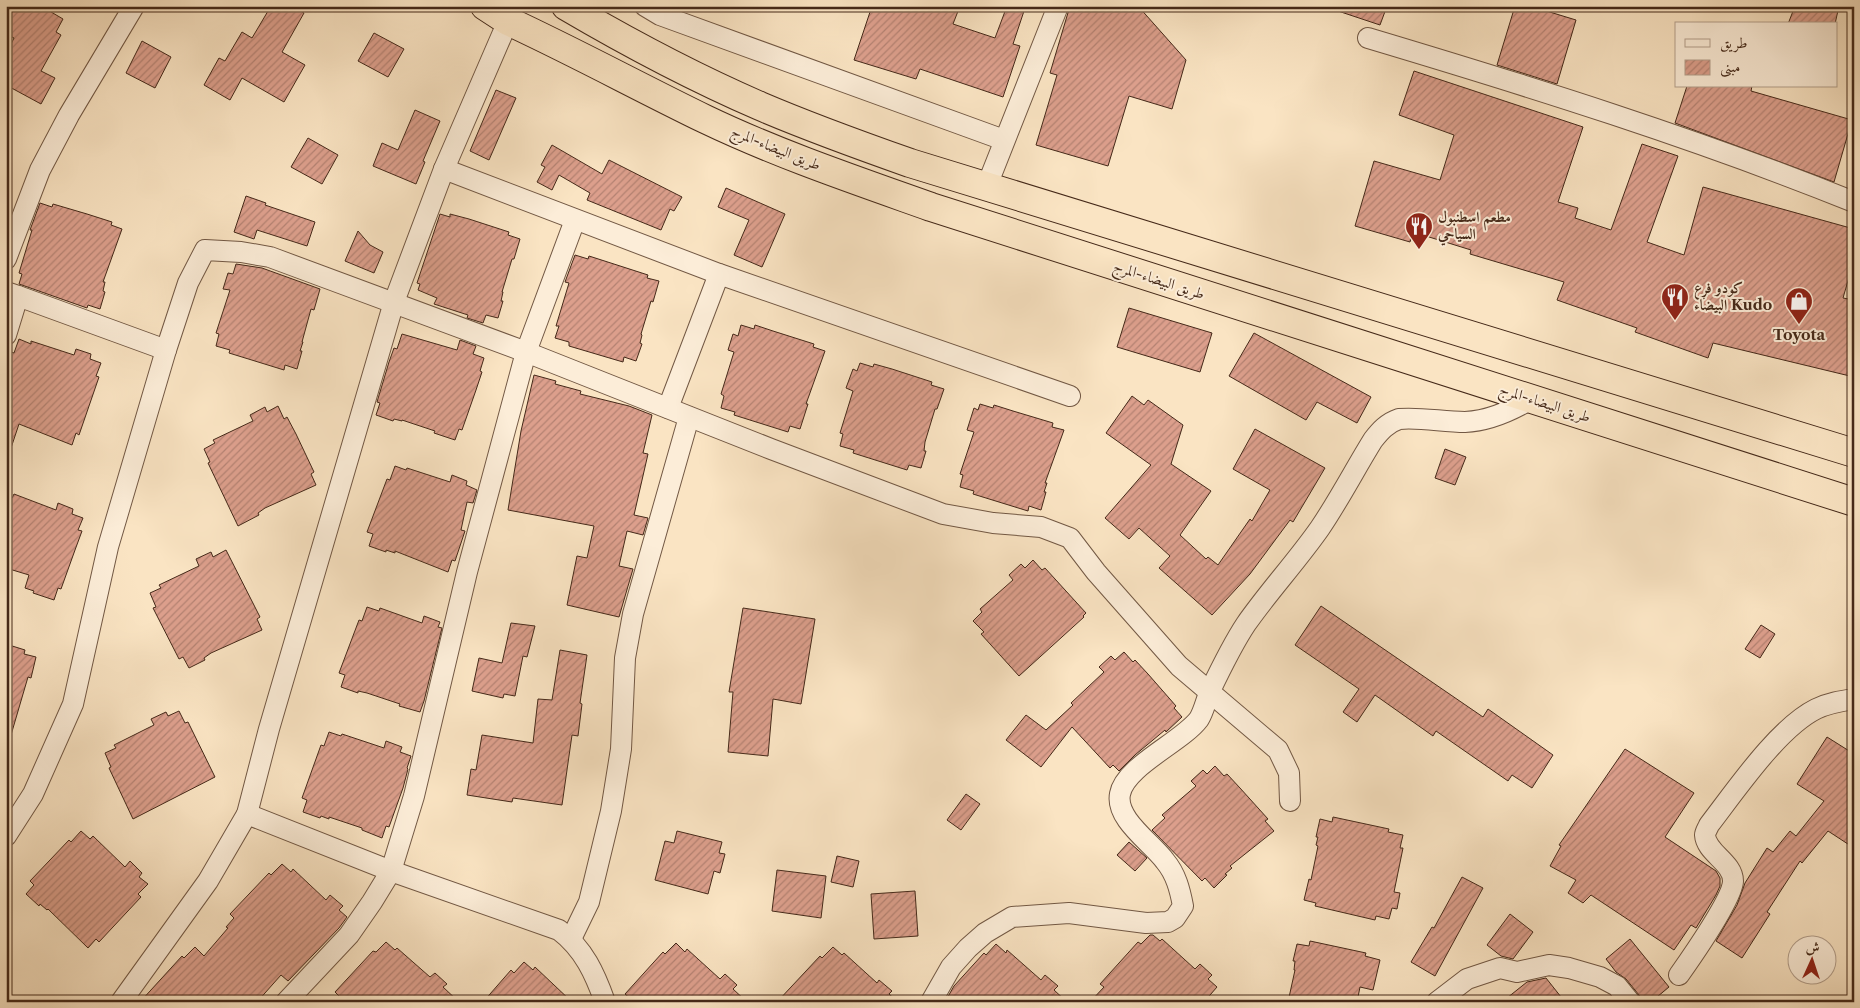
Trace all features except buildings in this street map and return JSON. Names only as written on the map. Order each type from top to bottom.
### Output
[{"type":"highway","name":"طريق البيضاء-المرج","points":[[485,6],[508,21],[706,119],[780,151],[855,180],[931,207],[1854,502]]},
{"type":"highway","points":[[566,6],[618,36],[680,68],[760,106],[881,153],[986,188],[1854,453]]},
{"type":"street","points":[[6,259],[40,170],[69,115],[134,6]]},
{"type":"street","points":[[645,6],[660,15],[1004,140]]},
{"type":"street","points":[[986,188],[1058,6]]},
{"type":"street","points":[[121,1002],[208,881],[247,814],[269,729],[394,302],[444,169],[508,21]]},
{"type":"street","points":[[1368,38],[1650,127],[1789,176],[1854,202]]},
{"type":"street","points":[[444,169],[720,274],[1070,396]]},
{"type":"street","points":[[286,1002],[349,935],[391,871],[414,796],[468,572],[526,352],[575,220]]},
{"type":"street","points":[[6,836],[33,794],[73,704],[108,547],[166,350],[188,283],[205,250],[241,252],[270,257],[526,352],[943,514],[994,523],[1041,527],[1070,538],[1096,572],[1179,666],[1278,750],[1289,773],[1290,801]]},
{"type":"street","points":[[668,408],[720,274]]},
{"type":"street","points":[[6,335],[12,294],[166,350]]},
{"type":"street","points":[[931,1002],[951,967],[968,948],[985,933],[1012,917],[1069,913],[1146,923],[1168,922],[1175,918],[1183,906],[1181,892],[1174,874],[1165,860],[1135,829],[1122,810],[1120,794],[1122,787],[1137,769],[1191,727],[1199,718],[1226,658],[1246,624],[1320,527],[1373,440],[1381,431],[1391,422],[1399,419],[1466,422],[1486,419],[1504,413],[1531,399]]},
{"type":"street","points":[[571,939],[589,902],[610,811],[621,749],[625,658],[633,614],[689,416]]},
{"type":"street","points":[[1680,976],[1730,893],[1733,883],[1732,874],[1707,843],[1705,834],[1709,825],[1784,733],[1816,709],[1831,703],[1854,700]]},
{"type":"street","points":[[247,814],[391,871],[559,930],[571,939],[590,963],[605,1002]]},
{"type":"street","points":[[1438,1002],[1467,979],[1475,976],[1500,968],[1517,972],[1548,965],[1569,968],[1600,977],[1616,986],[1630,1002]]},
{"type":"place","name":"مطعم اسطنبول السياحي","points":[[1419,250]]},
{"type":"place","name":"كودو فرع البيضاء Kudo","points":[[1675,321]]},
{"type":"place","name":"Toyota","points":[[1799,325]]}]
